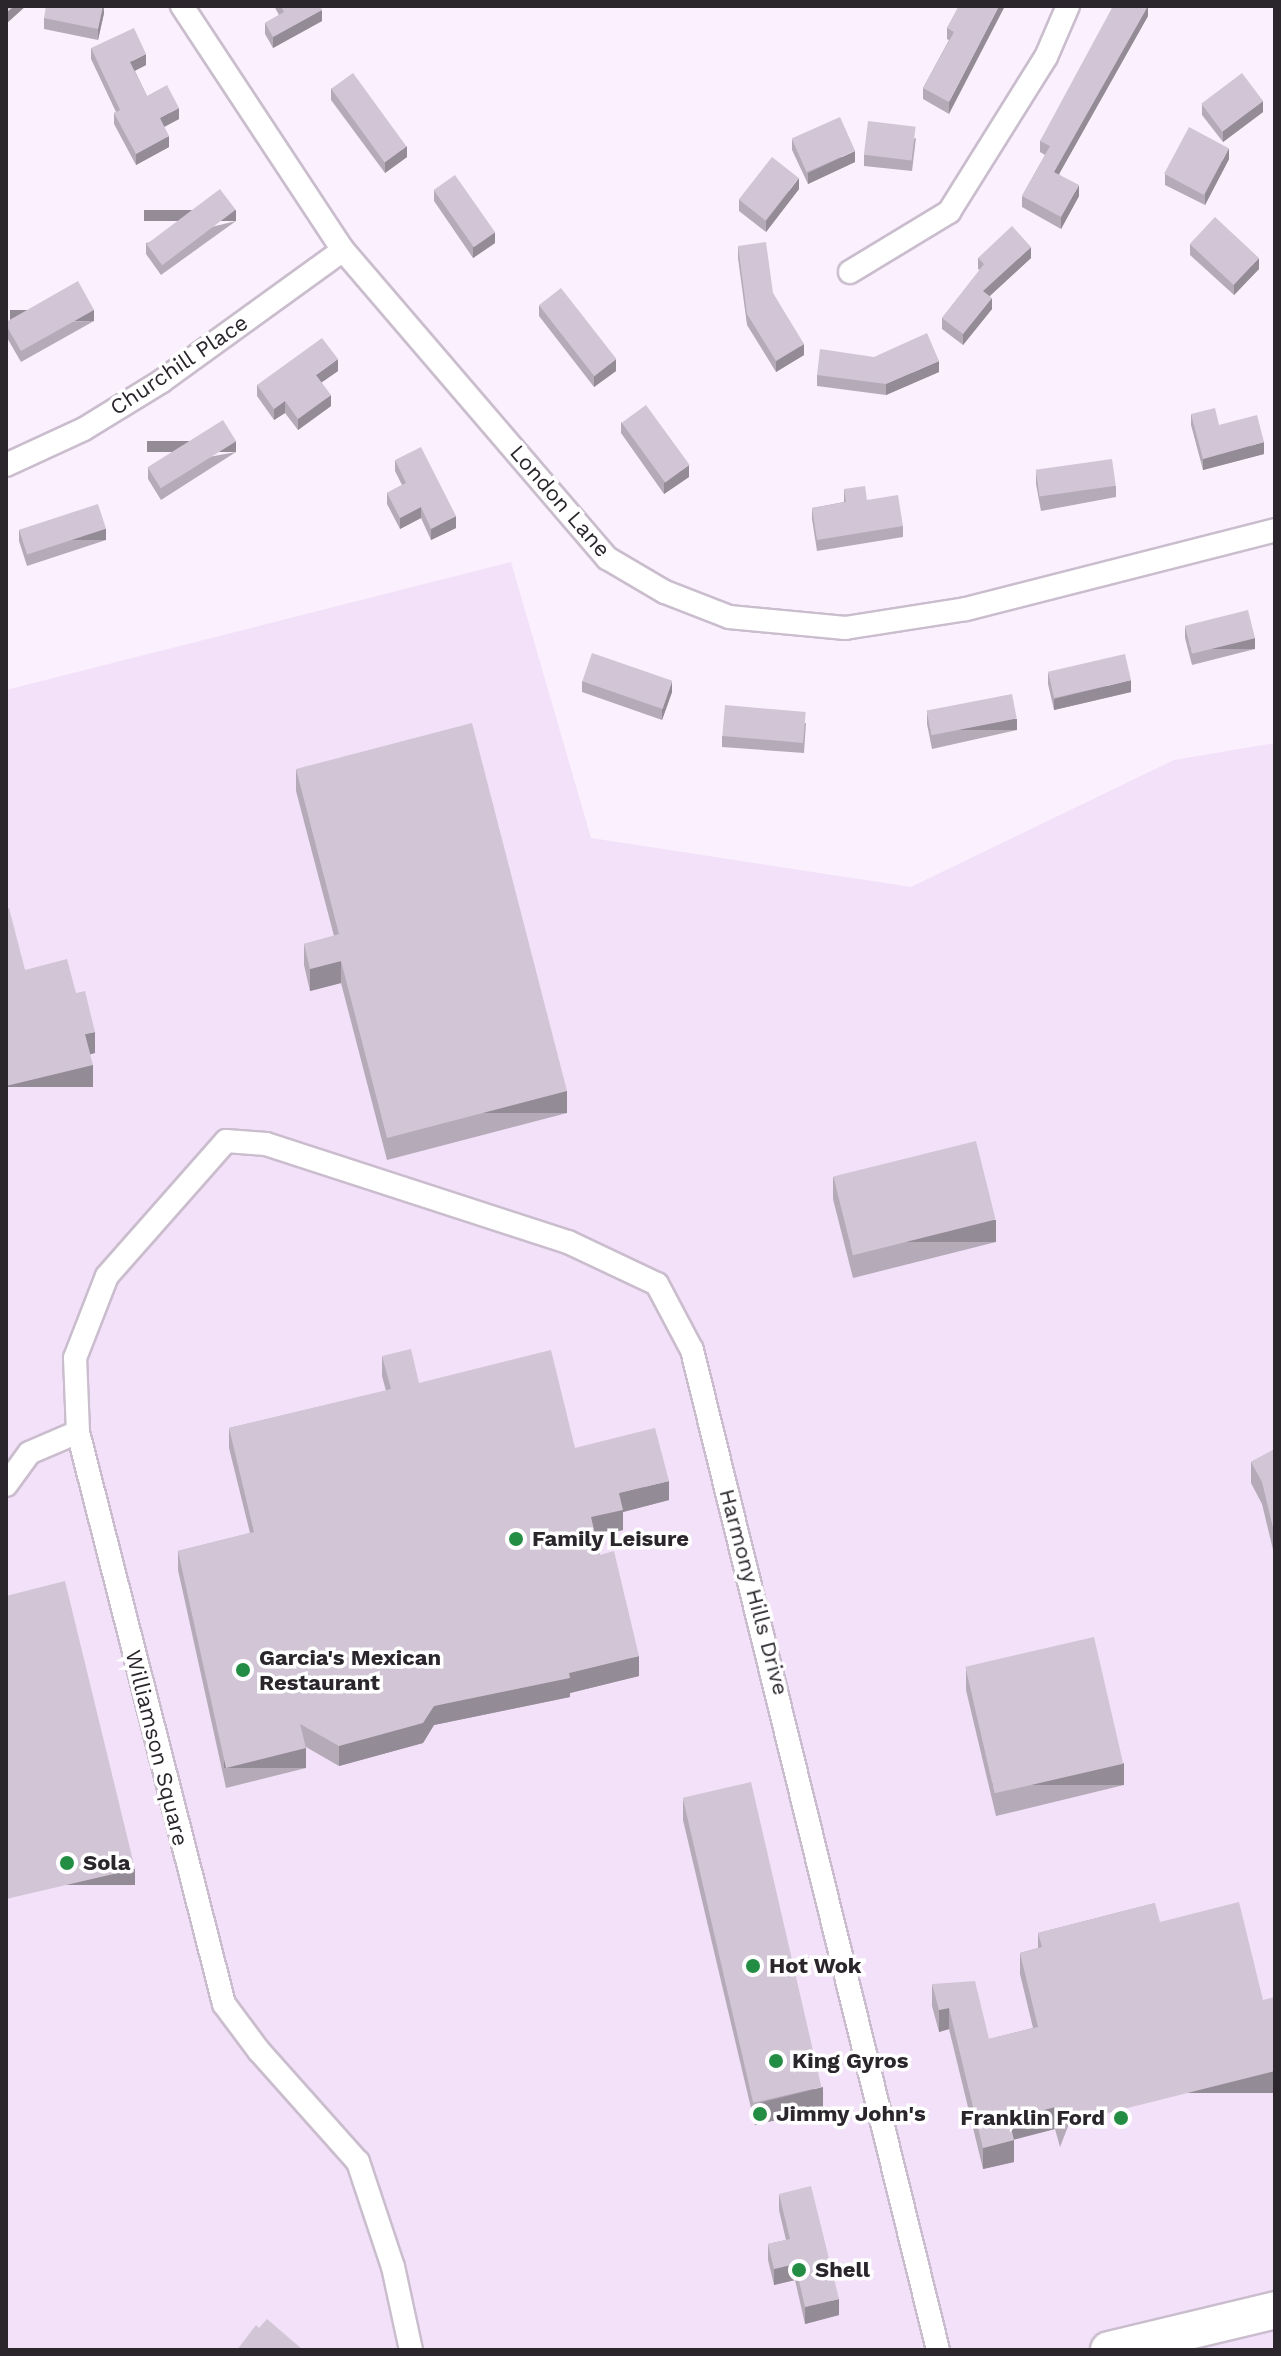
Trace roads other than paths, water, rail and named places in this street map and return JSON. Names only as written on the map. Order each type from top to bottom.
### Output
[{"type":"highway","points":[[1109,2350],[1275,2310]]},
{"type":"street","name":"London Lane","points":[[182,6],[343,250],[607,558],[665,592],[729,617],[845,628],[907,620],[1275,530]]},
{"type":"street","points":[[850,272],[949,212],[1046,57],[1068,6]]},
{"type":"street","name":"Churchill Place","points":[[6,465],[84,429],[162,381],[343,250]]},
{"type":"street","name":"Williamson Square","points":[[226,1141],[107,1276],[75,1358],[78,1432],[224,2004],[259,2051],[358,2162],[393,2267],[411,2350]]},
{"type":"street","name":"Harmony Hills Drive","points":[[226,1141],[266,1144],[568,1242],[657,1284],[692,1350],[777,1676],[938,2350]]},
{"type":"street","points":[[6,1485],[29,1453],[78,1432]]},
{"type":"place","name":"Family Leisure","points":[[516,1539]]},
{"type":"place","name":"Garcia's Mexican Restaurant","points":[[243,1670]]},
{"type":"place","name":"Sola","points":[[67,1863]]},
{"type":"place","name":"Hot Wok","points":[[753,1966]]},
{"type":"place","name":"King Gyros","points":[[776,2061]]},
{"type":"place","name":"Jimmy John's","points":[[760,2114]]},
{"type":"place","name":"Franklin Ford","points":[[1121,2118]]},
{"type":"place","name":"Shell","points":[[799,2270]]}]
